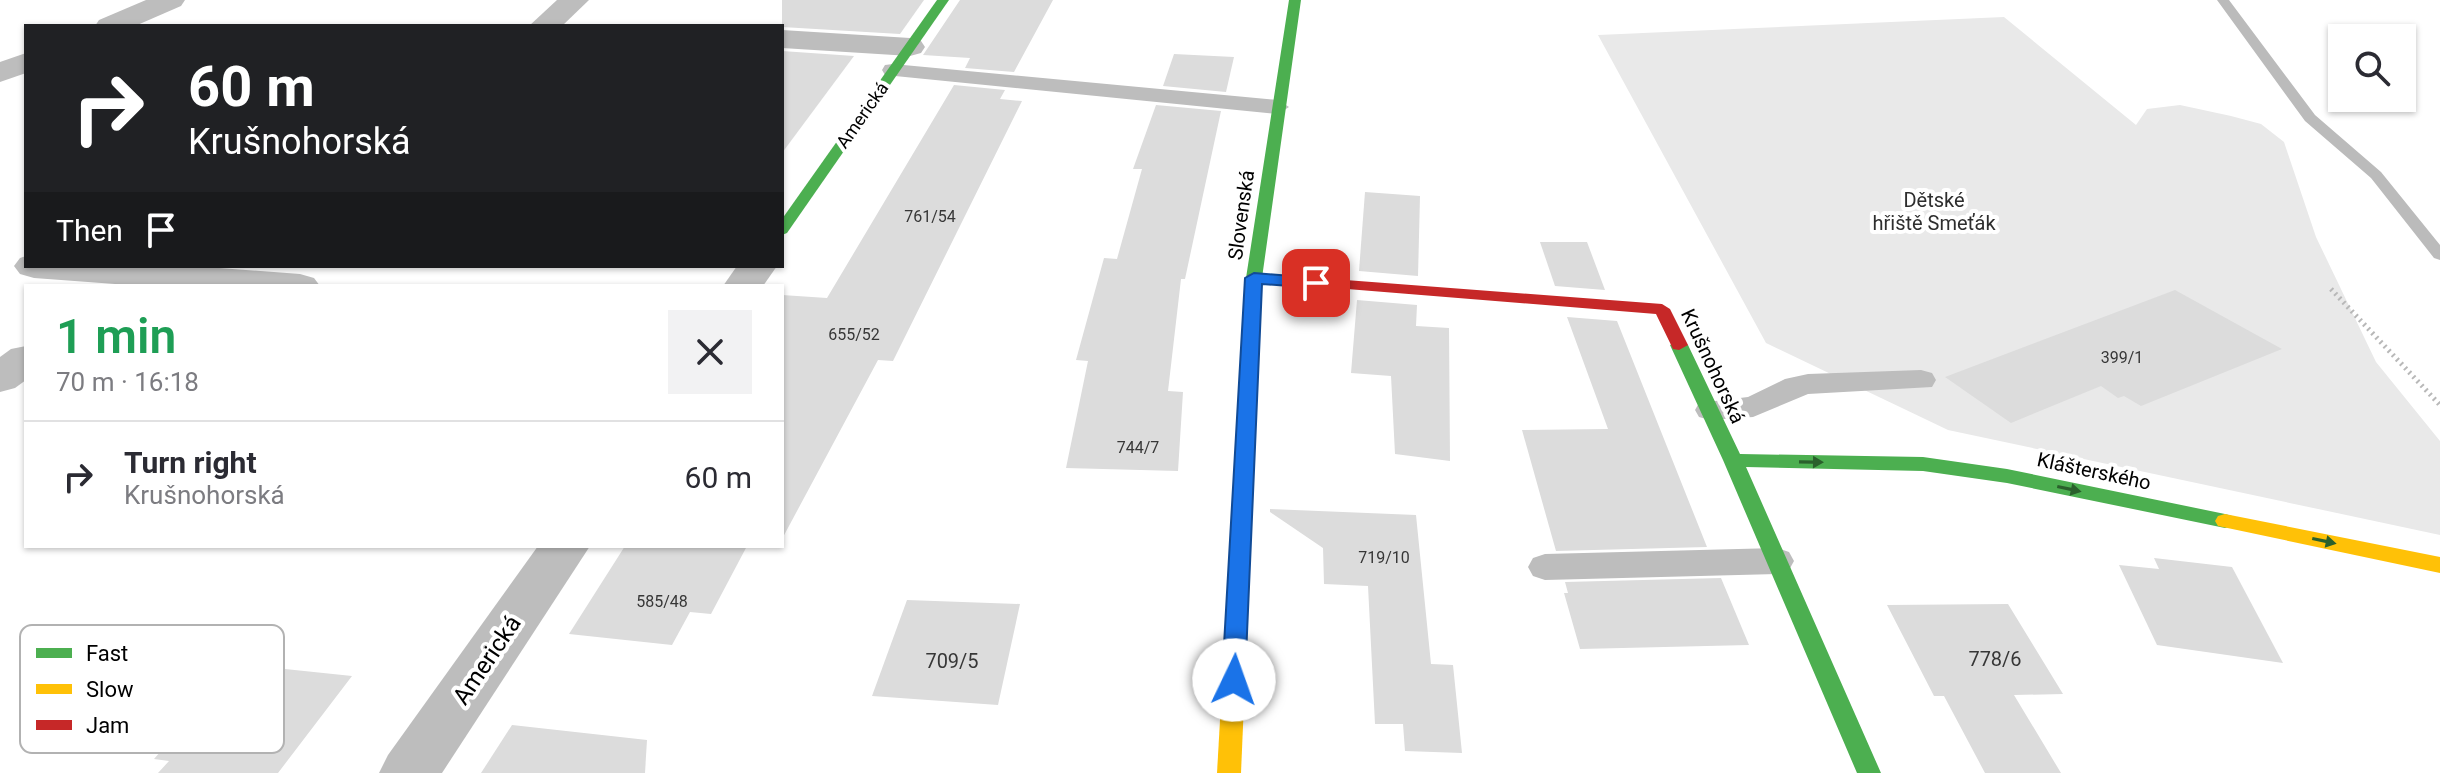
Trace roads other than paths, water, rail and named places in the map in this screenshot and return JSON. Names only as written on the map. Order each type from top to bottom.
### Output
[{"type":"street","points":[[115,24],[171,0]]},
{"type":"street","points":[[547,24],[575,0]]},
{"type":"street","name":"Americká","points":[[784,227],[943,0]]},
{"type":"street","name":"Slovenská","points":[[1229,773],[1254,278],[1295,0]]},
{"type":"street","points":[[784,39],[901,58]]},
{"type":"street","points":[[0,73],[24,63]]},
{"type":"street","points":[[0,263],[24,265]]},
{"type":"street","points":[[47,268],[130,281],[248,274],[291,284]]},
{"type":"street","name":"Krušnohorská","points":[[1254,278],[1662,309],[1733,460],[1869,773]]},
{"type":"street","points":[[0,378],[24,360]]},
{"type":"street","name":"Klášterského","points":[[1733,460],[1923,464],[2007,476],[2440,565]]},
{"type":"street","name":"Americká","points":[[409,773],[564,548]]},
{"type":"lane","points":[[901,58],[1278,107]]},
{"type":"lane","points":[[1710,410],[1753,407],[1796,386],[1808,384],[1921,380]]},
{"type":"lane","points":[[1545,567],[1777,561]]},
{"type":"waterway","points":[[2223,0],[2310,118],[2376,175],[2440,255]]},
{"type":"park label","name":"Dětské hřiště Smeťák","points":[[1934,212]]}]
